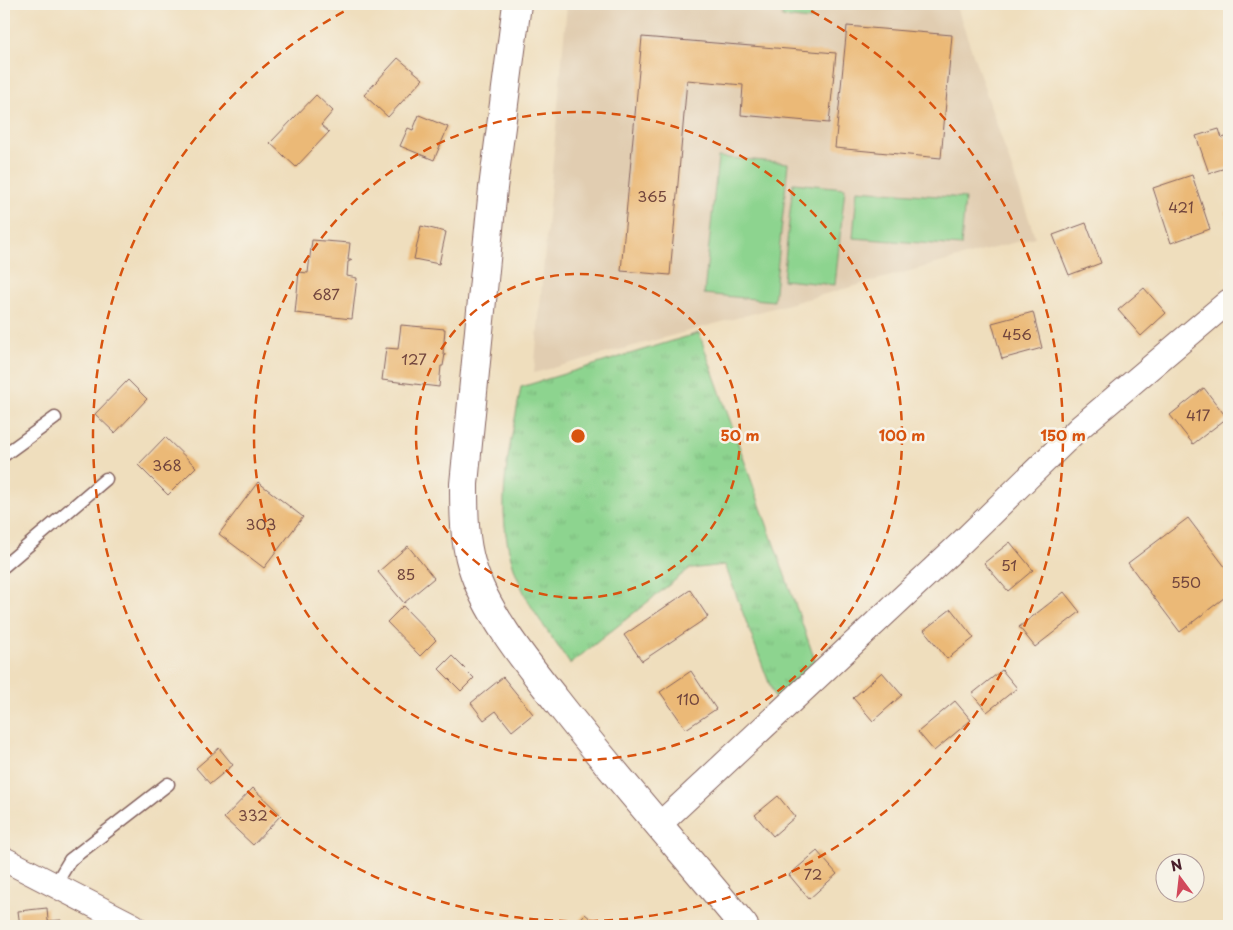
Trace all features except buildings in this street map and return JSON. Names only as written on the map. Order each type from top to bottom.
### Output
[{"type":"main road","points":[[517,4],[497,155],[464,484],[467,541],[472,566],[481,588],[517,650],[578,727],[744,926]]},
{"type":"street","points":[[660,824],[964,540],[1079,428],[1229,301]]},
{"type":"street","points":[[4,859],[134,926]]},
{"type":"lane","points":[[4,455],[55,418]]},
{"type":"lane","points":[[4,566],[106,479]]},
{"type":"lane","points":[[55,885],[70,860],[168,784]]},
{"type":"shaded area","points":[[567,4],[956,4],[1035,237],[534,373]]},
{"type":"green space","points":[[784,4],[813,4],[811,20],[782,17]]},
{"type":"green space","points":[[718,157],[788,163],[774,301],[704,294]]},
{"type":"green space","points":[[793,183],[845,188],[835,285],[783,280]]},
{"type":"green space","points":[[857,190],[965,198],[961,246],[853,238]]},
{"type":"green space","points":[[699,333],[815,660],[775,699],[725,565],[689,569],[570,664],[525,596],[512,560],[506,535],[504,487],[521,387]]}]
